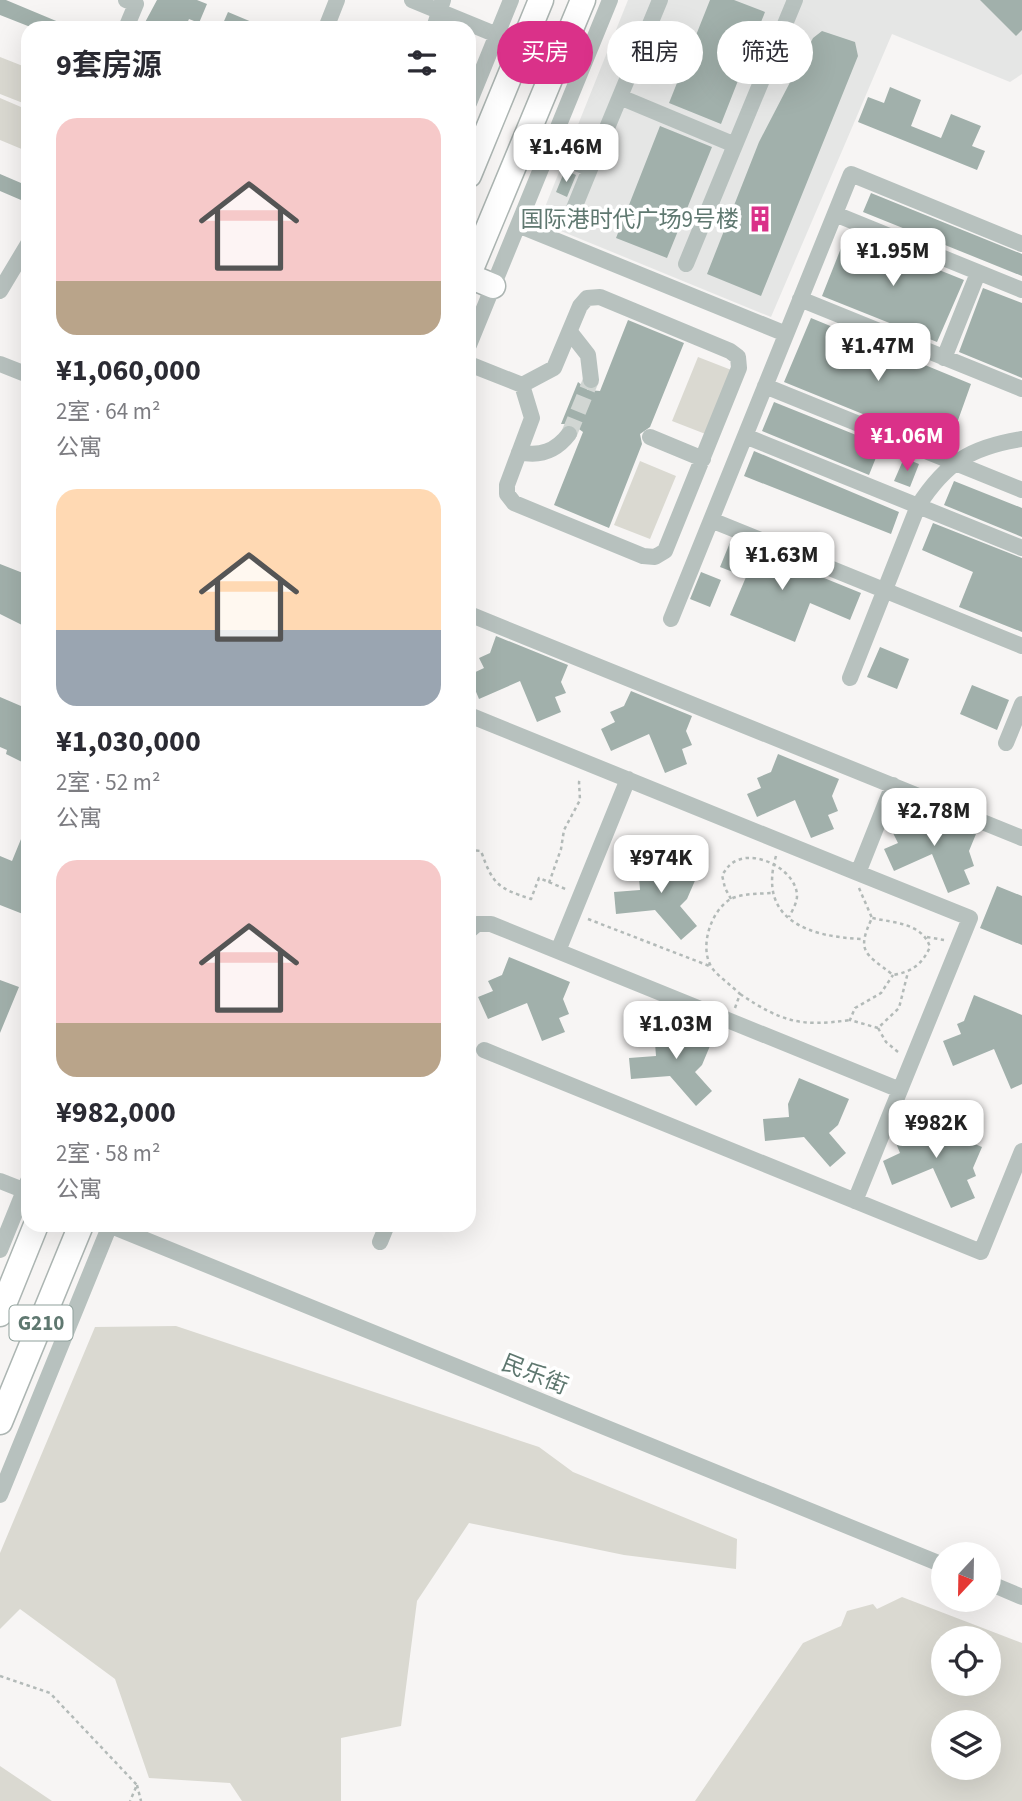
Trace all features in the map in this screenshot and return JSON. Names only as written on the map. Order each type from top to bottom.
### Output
[{"type":"highway","points":[[476,158],[541,0]]},
{"type":"highway","points":[[476,258],[583,0]]},
{"type":"highway","points":[[476,278],[493,286]]},
{"type":"highway","name":"G210","points":[[0,1314],[33,1232]]},
{"type":"highway","name":"G210","points":[[0,1422],[78,1232]]},
{"type":"street","points":[[126,0],[136,4],[129,21]]},
{"type":"street","points":[[329,21],[337,0]]},
{"type":"street","points":[[412,0],[440,5],[470,21]]},
{"type":"street","points":[[503,21],[511,0]]},
{"type":"street","points":[[476,328],[610,0]]},
{"type":"street","points":[[589,220],[572,213],[660,0]]},
{"type":"street","points":[[686,264],[795,0]]},
{"type":"street","points":[[476,24],[497,35],[476,86]]},
{"type":"street","points":[[620,97],[735,145]]},
{"type":"street","points":[[548,151],[590,169]]},
{"type":"street","points":[[671,620],[851,174],[1022,244]]},
{"type":"street","points":[[835,214],[1022,290]]},
{"type":"street","points":[[518,225],[786,334]]},
{"type":"street","points":[[0,291],[21,264]]},
{"type":"street","points":[[944,358],[978,273]]},
{"type":"street","points":[[476,367],[522,385],[554,368],[580,306],[587,298],[600,297],[730,351],[738,357],[739,369],[665,551],[655,557],[643,556],[514,503],[507,494],[507,485],[533,418],[522,385]]},
{"type":"street","points":[[800,299],[1022,389]]},
{"type":"street","points":[[570,332],[588,355],[591,380]]},
{"type":"street","points":[[0,364],[21,372]]},
{"type":"street","points":[[765,386],[1022,490]]},
{"type":"street","points":[[519,452],[535,456],[552,450],[569,434]]},
{"type":"street","points":[[745,436],[1022,548]]},
{"type":"street","points":[[650,437],[703,459]]},
{"type":"street","points":[[850,678],[918,506],[932,483],[956,463],[987,445],[1022,439]]},
{"type":"street","points":[[711,520],[1022,646]]},
{"type":"street","points":[[476,617],[1022,838]]},
{"type":"street","points":[[1006,744],[1022,704]]},
{"type":"street","points":[[476,718],[970,918],[855,1201]]},
{"type":"street","points":[[558,951],[628,779]]},
{"type":"street","points":[[858,873],[893,785]]},
{"type":"street","points":[[476,925],[491,924],[900,1090]]},
{"type":"street","points":[[484,1050],[981,1252],[1022,1151]]},
{"type":"street","points":[[0,1181],[21,1186]]},
{"type":"street","points":[[0,1250],[21,1202]]},
{"type":"street","points":[[0,1495],[107,1232]]},
{"type":"street","name":"民乐街","points":[[127,1232],[931,1560]]},
{"type":"street","points":[[380,1241],[384,1232]]},
{"type":"street","points":[[1001,1589],[1022,1597]]},
{"type":"path","points":[[549,883],[561,849],[564,830],[580,800],[579,782],[590,764]]},
{"type":"path","points":[[781,841],[774,865],[772,893],[777,906],[815,933],[832,938],[863,939]]},
{"type":"path","points":[[476,851],[481,852],[489,875],[501,889],[531,899],[538,878],[581,895]]},
{"type":"path","points":[[731,899],[722,875],[729,865],[740,859],[756,859],[774,865],[786,873],[795,884],[797,899],[789,917]]},
{"type":"path","points":[[858,873],[859,892],[872,918],[863,939],[867,954],[892,975]]},
{"type":"path","points":[[712,967],[707,951],[708,931],[717,911],[731,899],[772,893]]},
{"type":"path","points":[[573,913],[712,967],[740,994],[778,1017],[818,1025],[850,1020],[878,1028],[886,1042],[911,1063]]},
{"type":"path","points":[[872,918],[909,925],[926,937],[960,943]]},
{"type":"path","points":[[850,1020],[855,1008],[881,993],[892,975],[908,972],[924,961],[930,947],[926,937]]},
{"type":"path","points":[[878,1028],[899,1008],[908,972]]},
{"type":"path","points":[[730,1021],[740,994]]},
{"type":"path","points":[[0,1676],[50,1693],[137,1785],[141,1801]]},
{"type":"path","points":[[130,1801],[137,1785]]},
{"type":"shaded area","points":[[628,0],[1022,0],[1022,74],[1010,82],[892,34],[771,317],[539,222],[607,52],[607,84],[703,84],[703,21],[620,21]]},
{"type":"shaded area","points":[[0,57],[21,65],[21,102],[0,94]]},
{"type":"shaded area","points":[[0,98],[21,107],[21,149],[0,140]]},
{"type":"shaded area","points":[[698,357],[734,371],[708,435],[672,421]]},
{"type":"shaded area","points":[[640,461],[676,476],[650,539],[614,525]]},
{"type":"shaded area","points":[[176,1326],[539,1447],[573,1472],[737,1539],[736,1569],[624,1555],[469,1523],[417,1601],[401,1726],[341,1738],[341,1801],[242,1801],[230,1783],[149,1778],[115,1679],[20,1609],[0,1629],[0,1553],[95,1327]]},
{"type":"shaded area","points":[[902,1597],[931,1608],[931,1612],[941,1612],[978,1626],[931,1626],[931,1696],[1001,1696],[1001,1635],[1022,1643],[1022,1801],[695,1801],[803,1643],[841,1626],[847,1611],[873,1604],[877,1609]]},
{"type":"shaded area","points":[[0,1766],[52,1801],[0,1801]]},
{"type":"building","points":[[0,0],[6,0],[56,21],[21,21],[21,23],[0,15]]},
{"type":"building","points":[[157,0],[197,0],[207,4],[200,21],[146,21]]},
{"type":"building","points":[[710,0],[734,0],[765,12],[761,21],[717,21],[717,84],[737,84],[721,124],[669,103],[677,84],[703,84],[702,21]]},
{"type":"building","points":[[980,0],[1022,0],[1022,30],[1016,36]]},
{"type":"building","points":[[228,12],[249,21],[224,21]]},
{"type":"building","points":[[822,31],[855,42],[858,56],[761,296],[707,274],[759,142],[789,84],[813,84],[813,38]]},
{"type":"building","points":[[890,87],[921,100],[911,126],[941,138],[951,114],[981,126],[972,146],[985,151],[977,170],[858,122],[868,97],[884,103]]},
{"type":"building","points":[[660,126],[712,147],[667,258],[616,238]]},
{"type":"building","points":[[565,170],[576,175],[567,197],[556,192]]},
{"type":"building","points":[[0,174],[21,183],[21,200],[0,191]]},
{"type":"building","points":[[871,193],[1022,254],[1022,276],[863,212]]},
{"type":"building","points":[[847,233],[964,280],[937,342],[822,296]]},
{"type":"building","points":[[983,288],[1022,303],[1022,378],[959,352]]},
{"type":"building","points":[[811,318],[971,384],[957,423],[944,447],[784,382]]},
{"type":"building","points":[[628,320],[684,343],[650,427],[640,434],[642,444],[609,528],[554,505],[583,432],[572,424],[561,424],[578,382],[588,390],[600,391]]},
{"type":"building","points":[[774,402],[881,445],[869,475],[762,431]]},
{"type":"building","points":[[754,451],[899,512],[891,534],[744,476]]},
{"type":"building","points":[[904,458],[919,464],[910,487],[894,481]]},
{"type":"building","points":[[954,481],[1022,508],[1022,537],[944,505]]},
{"type":"building","points":[[933,523],[1022,558],[1022,632],[959,607],[973,572],[922,550]]},
{"type":"building","points":[[731,540],[861,593],[850,620],[810,603],[795,642],[730,615],[746,577],[720,567]]},
{"type":"building","points":[[0,564],[21,572],[21,624],[0,614]]},
{"type":"building","points":[[701,572],[721,580],[710,607],[690,599]]},
{"type":"building","points":[[496,636],[568,665],[561,682],[566,693],[555,697],[561,712],[537,722],[520,681],[479,699],[476,692],[476,672],[484,668],[479,658],[490,653]]},
{"type":"building","points":[[880,647],[909,659],[897,689],[867,677]]},
{"type":"building","points":[[972,685],[1009,700],[997,730],[960,714]]},
{"type":"building","points":[[631,691],[692,716],[686,731],[692,745],[682,749],[687,764],[665,773],[649,734],[611,751],[601,729],[615,722],[610,712],[624,706]]},
{"type":"building","points":[[0,697],[21,706],[21,762],[6,754],[7,750],[0,747]]},
{"type":"building","points":[[778,754],[839,779],[832,796],[838,811],[828,815],[834,829],[811,838],[795,800],[757,817],[747,794],[761,788],[757,778],[771,772]]},
{"type":"building","points":[[914,809],[976,834],[969,851],[974,866],[964,870],[970,884],[948,893],[932,854],[894,871],[884,849],[898,843],[893,833],[908,826]]},
{"type":"building","points":[[21,839],[21,913],[0,905],[0,856],[12,861]]},
{"type":"building","points":[[648,856],[697,876],[687,899],[680,906],[697,926],[681,940],[655,910],[616,914],[614,892],[640,890],[639,878]]},
{"type":"building","points":[[997,886],[1022,896],[1022,945],[980,928]]},
{"type":"building","points":[[509,957],[570,982],[563,999],[569,1014],[559,1018],[565,1032],[542,1041],[527,1003],[488,1019],[478,997],[493,991],[488,981],[502,975]]},
{"type":"building","points":[[0,980],[19,987],[0,1033]]},
{"type":"building","points":[[974,995],[1022,1015],[1022,1084],[1011,1089],[994,1049],[953,1066],[943,1041],[961,1034],[957,1024],[964,1021]]},
{"type":"building","points":[[663,1021],[712,1041],[702,1065],[695,1072],[712,1091],[696,1106],[670,1076],[631,1079],[629,1058],[656,1056],[655,1043]]},
{"type":"building","points":[[799,1078],[849,1099],[838,1125],[829,1133],[846,1153],[830,1167],[804,1137],[765,1141],[763,1119],[789,1117],[788,1104]]},
{"type":"building","points":[[912,1118],[982,1147],[973,1168],[976,1176],[967,1180],[975,1198],[951,1208],[933,1168],[892,1185],[883,1161],[900,1153],[896,1143],[903,1140]]},
{"type":"tunnel","points":[[569,434],[591,380]]},
{"type":"place","name":"国际港时代广场9号楼","points":[[760,219]]}]
